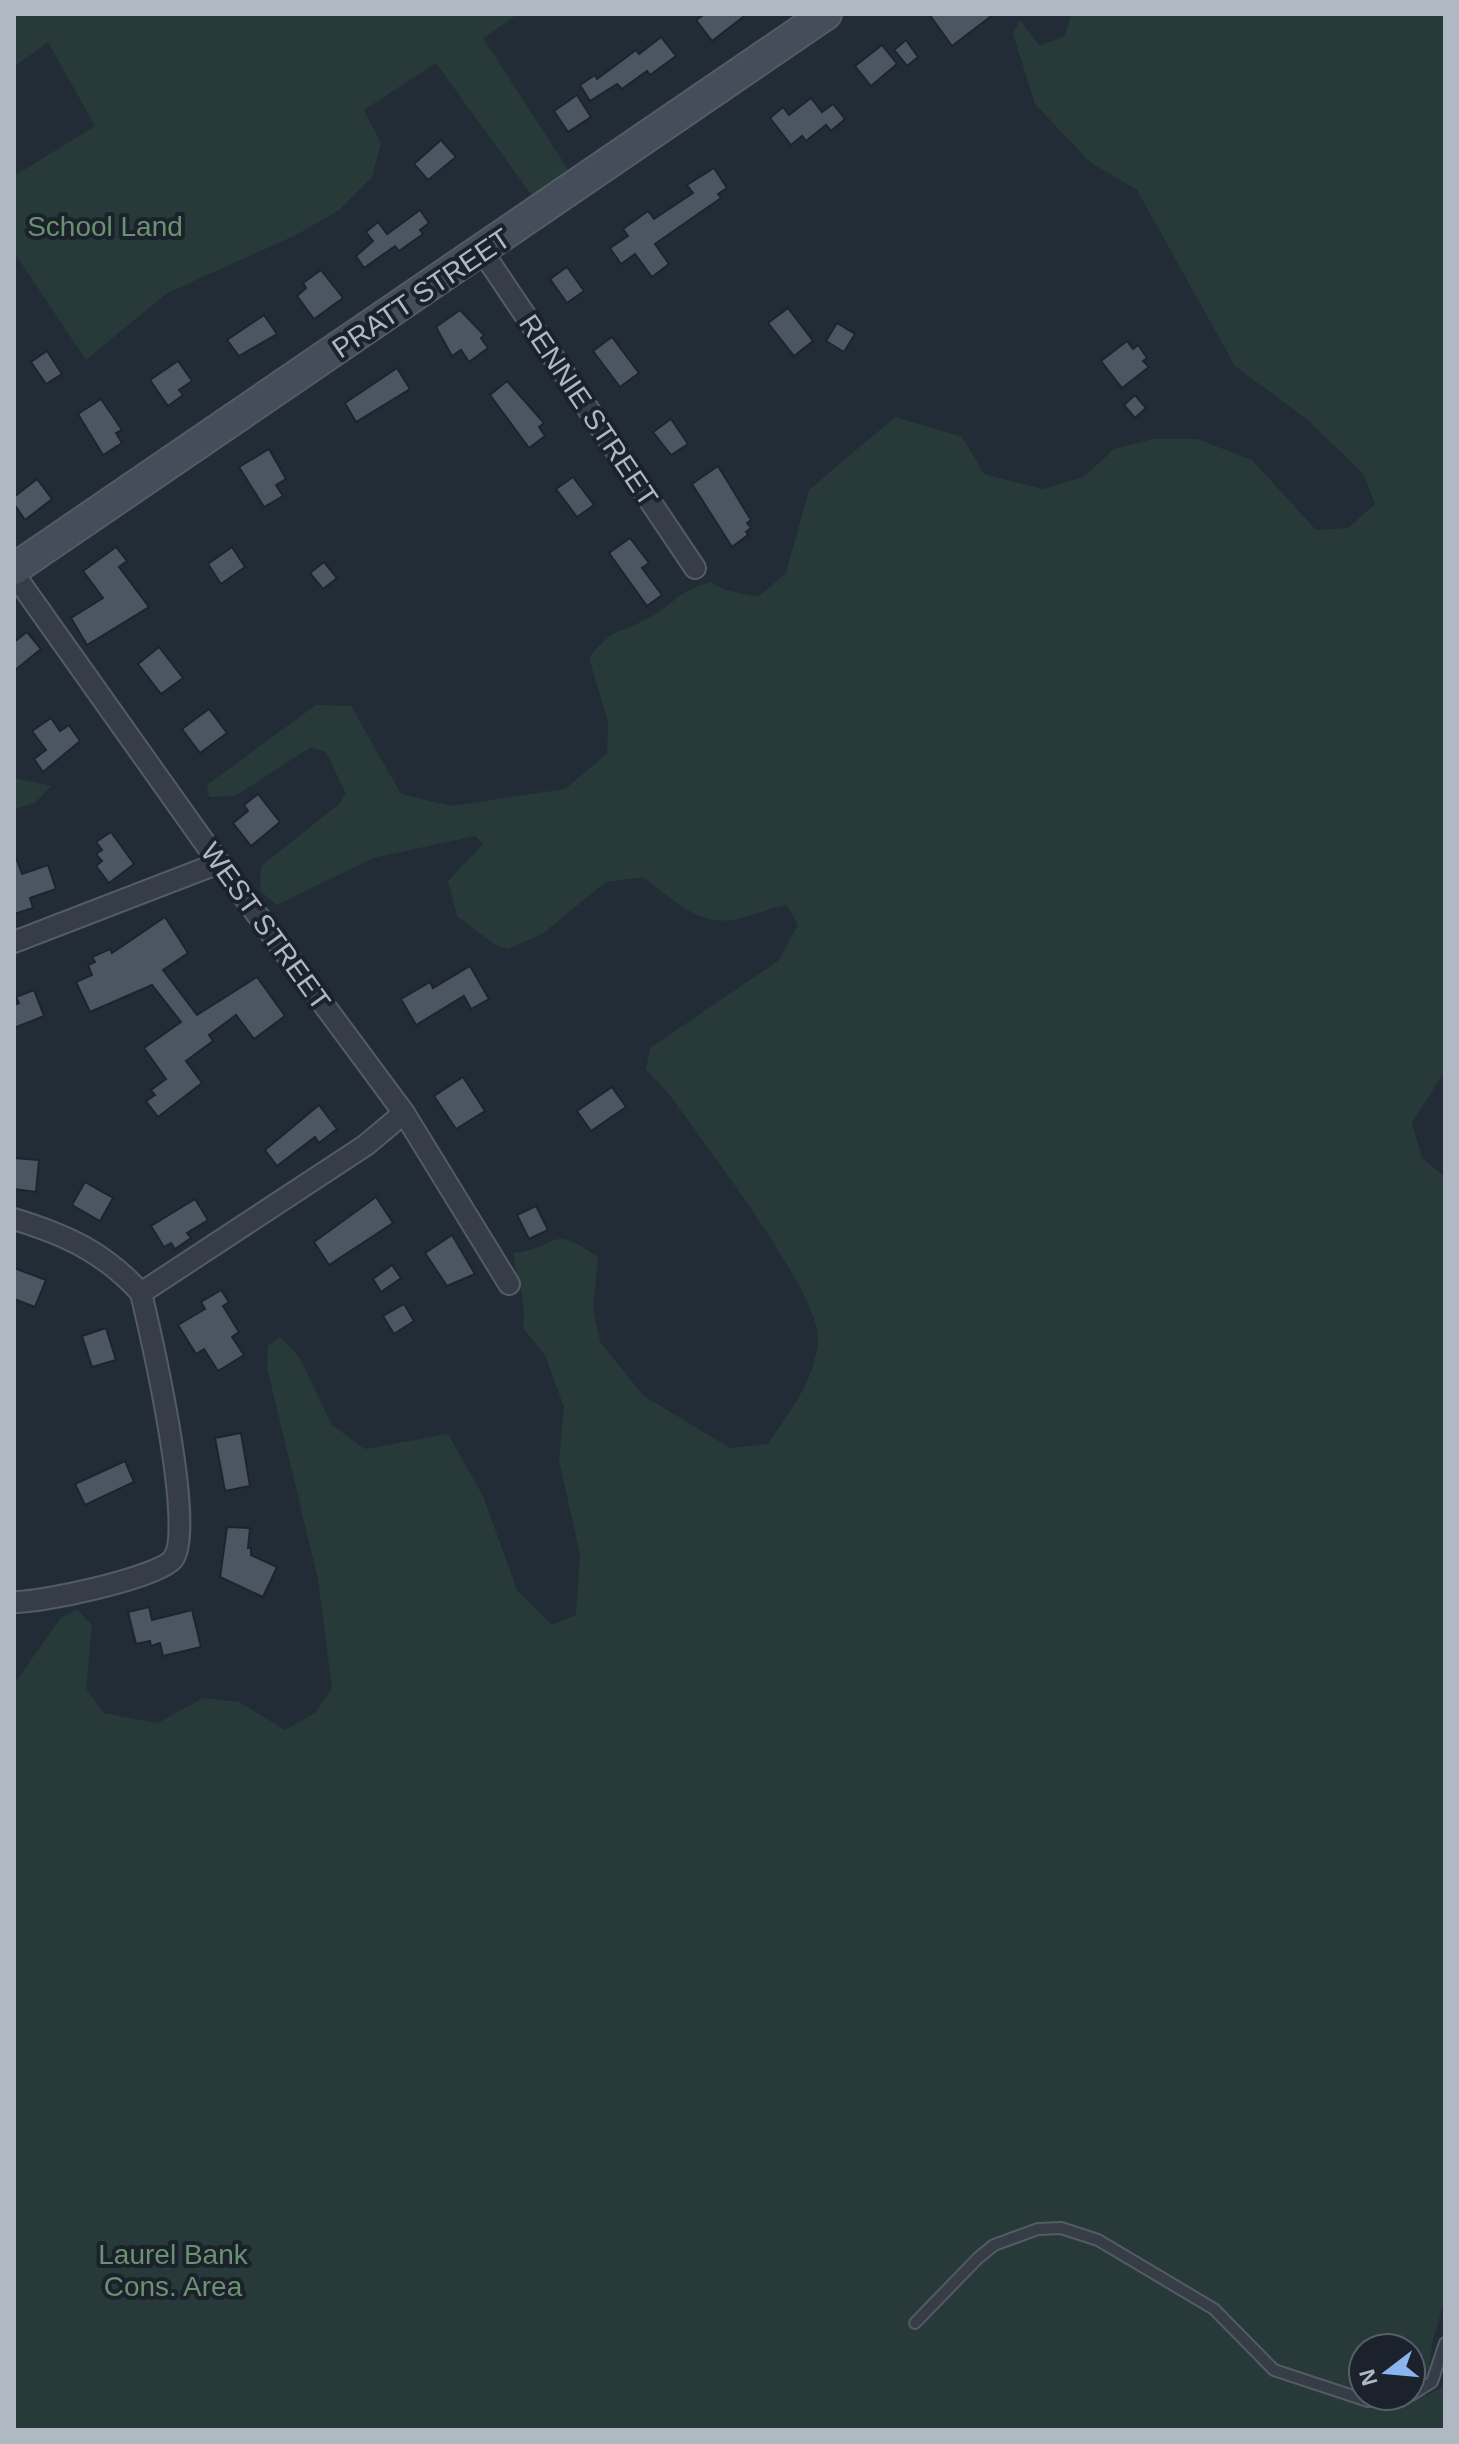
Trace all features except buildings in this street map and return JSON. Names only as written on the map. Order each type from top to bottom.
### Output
[{"type":"street","name":"PRATT STREET","points":[[14,572],[826,14]]},
{"type":"street","name":"RENNIE STREET","points":[[482,251],[695,568]]},
{"type":"street","name":"WEST STREET","points":[[14,572],[219,863],[404,1113],[509,1284]]},
{"type":"street","points":[[14,942],[219,863]]},
{"type":"street","points":[[141,1293],[366,1145],[404,1113]]},
{"type":"street","points":[[14,1219],[59,1233],[90,1248],[116,1266],[141,1293],[177,1486],[180,1525],[173,1559],[147,1573],[50,1600],[14,1602]]},
{"type":"lane","points":[[915,2323],[994,2245],[1038,2229],[1061,2228],[1098,2240],[1214,2309],[1274,2370],[1347,2394]]},
{"type":"lane","points":[[1427,2385],[1432,2382],[1445,2343]]},
{"type":"green space","name":"School Land","points":[[14,14],[518,14],[483,38],[571,174],[533,197],[436,63],[364,110],[381,143],[372,177],[339,210],[296,235],[167,293],[86,360],[14,252],[14,176],[95,126],[48,42],[14,67]]},
{"type":"green space","name":"Laurel Bank Cons. Area","points":[[1071,14],[1445,14],[1445,1071],[1412,1122],[1422,1158],[1445,1177],[1445,2299],[1433,2339],[1427,2382],[1427,2332],[1347,2332],[1347,2412],[1427,2412],[1427,2396],[1445,2385],[1445,2430],[14,2430],[14,1684],[60,1619],[77,1609],[92,1625],[86,1688],[103,1713],[158,1723],[203,1698],[239,1702],[285,1730],[316,1712],[332,1688],[318,1579],[267,1368],[268,1346],[280,1337],[299,1357],[332,1425],[365,1449],[448,1434],[483,1496],[517,1590],[552,1625],[576,1615],[580,1554],[559,1460],[564,1407],[545,1355],[523,1328],[524,1307],[514,1253],[562,1239],[598,1257],[593,1308],[600,1342],[644,1396],[730,1448],[768,1444],[806,1383],[818,1341],[814,1320],[802,1291],[782,1256],[672,1098],[646,1069],[650,1048],[778,961],[798,925],[787,905],[739,919],[719,920],[684,908],[643,877],[606,882],[542,934],[508,949],[495,945],[457,916],[448,881],[483,844],[475,836],[373,858],[277,905],[260,891],[261,866],[338,805],[346,794],[326,752],[311,747],[235,796],[209,797],[207,785],[316,705],[351,706],[401,794],[451,806],[565,789],[607,754],[608,722],[589,658],[611,635],[660,612],[700,585],[711,582],[725,590],[758,597],[786,573],[809,490],[895,417],[962,437],[984,474],[1042,489],[1084,477],[1114,449],[1153,439],[1197,439],[1252,460],[1316,530],[1348,528],[1375,504],[1364,475],[1309,421],[1235,366],[1137,190],[1090,162],[1035,104],[1013,34],[1020,20],[1040,46],[1065,36]]},
{"type":"green space","points":[[14,778],[51,786],[35,803],[14,809]]}]
